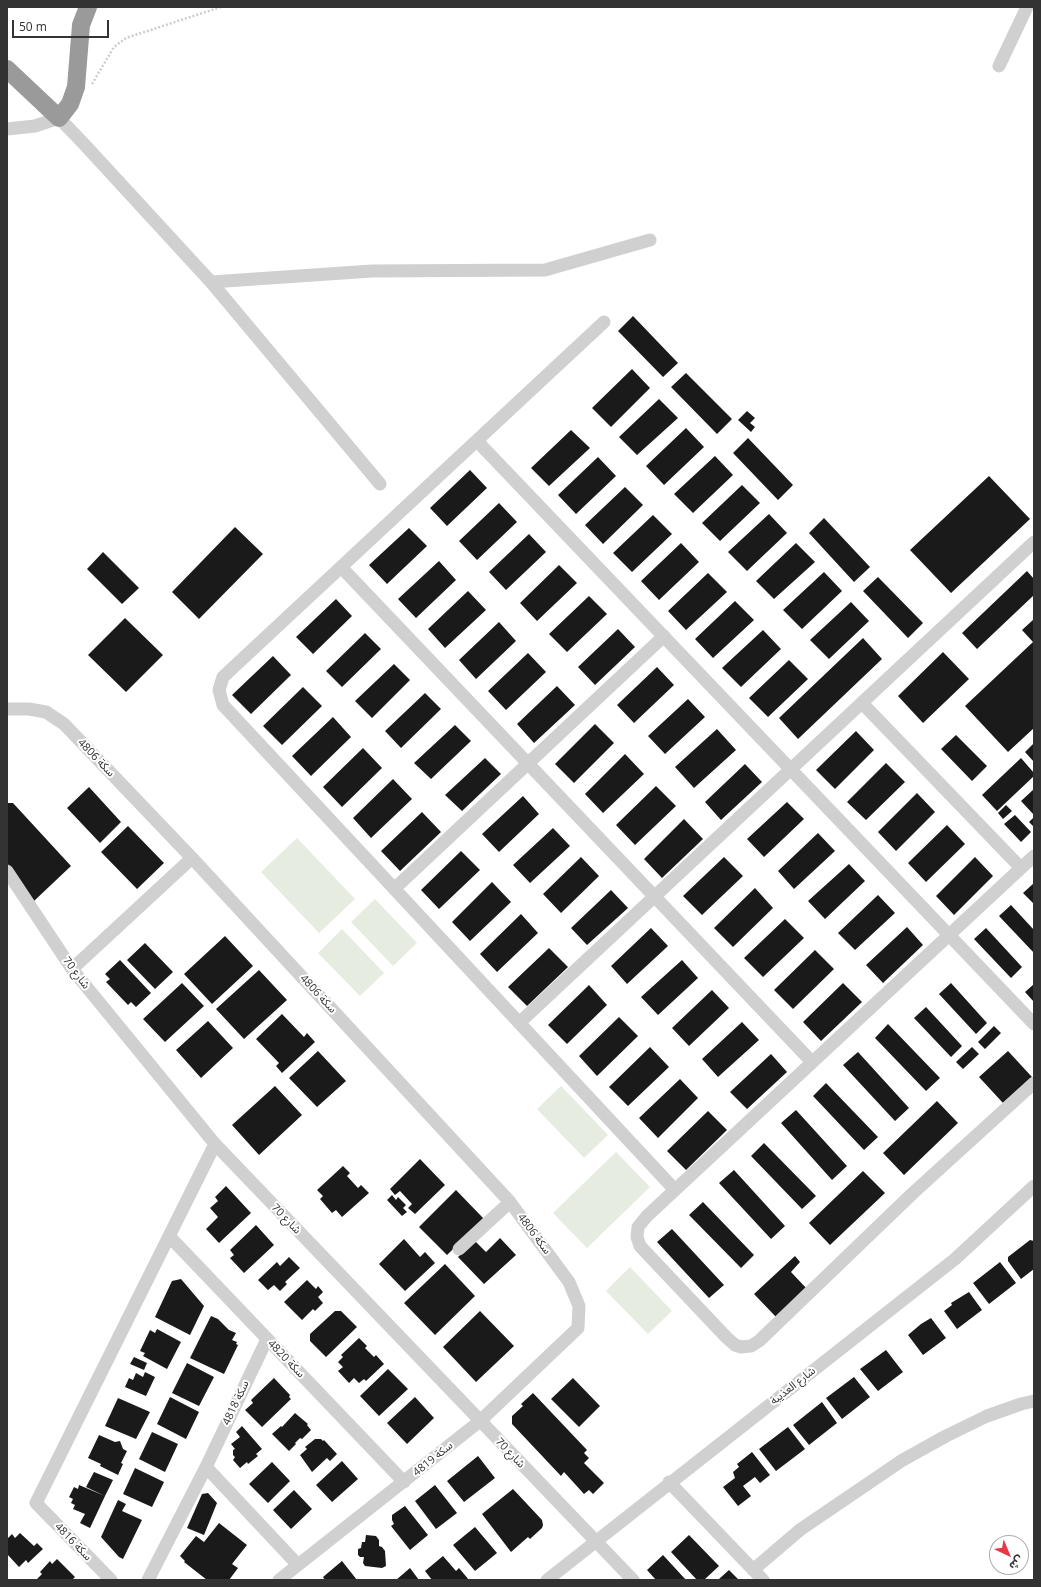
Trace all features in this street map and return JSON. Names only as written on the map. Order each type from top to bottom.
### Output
[{"type":"highway","points":[[7,69],[59,118],[70,104],[76,88],[82,25],[88,7]]},
{"type":"street","points":[[999,66],[1027,7]]},
{"type":"street","points":[[7,129],[34,126],[59,118],[211,282],[380,484]]},
{"type":"street","points":[[211,282],[372,271],[545,270],[650,240]]},
{"type":"street","points":[[604,322],[223,677],[220,690],[223,705],[675,1190]]},
{"type":"street","points":[[477,441],[1034,1024]]},
{"type":"street","points":[[519,1023],[1034,542]]},
{"type":"street","points":[[341,567],[812,1062]]},
{"type":"street","points":[[394,889],[664,636]]},
{"type":"street","points":[[862,703],[1022,868]]},
{"type":"street","name":"سكة 4806","points":[[7,709],[29,709],[46,712],[64,724],[192,858],[510,1202],[569,1282],[579,1306],[578,1328]]},
{"type":"street","points":[[1034,856],[647,1216],[638,1227],[637,1237],[640,1246],[726,1337],[735,1345],[741,1347],[751,1346],[759,1341],[913,1193],[1034,1083]]},
{"type":"street","points":[[72,969],[192,858]]},
{"type":"street","name":"شارع 70","points":[[7,871],[72,969],[214,1144],[633,1580]]},
{"type":"street","points":[[169,1236],[214,1144]]},
{"type":"street","name":"شارع العذيبة","points":[[547,1580],[669,1482],[954,1259],[1032,1192]]},
{"type":"street","points":[[459,1249],[510,1202]]},
{"type":"street","name":"سكة 4820","points":[[169,1236],[404,1482]]},
{"type":"street","name":"سكة 4816","points":[[111,1580],[36,1503],[169,1236]]},
{"type":"street","name":"سكة 4819","points":[[279,1580],[480,1421],[578,1328]]},
{"type":"street","name":"سكة 4818","points":[[150,1579],[206,1467],[267,1339]]},
{"type":"street","points":[[753,1570],[801,1529],[901,1461],[946,1436],[987,1416],[1034,1401]]},
{"type":"street","points":[[206,1467],[298,1565]]},
{"type":"street","points":[[669,1482],[763,1580]]},
{"type":"path","points":[[72,98],[82,94],[89,87],[114,47],[126,38],[221,7]]},
{"type":"shaded area","points":[[297,838],[355,899],[319,933],[261,872]]},
{"type":"shaded area","points":[[375,899],[417,943],[393,966],[351,922]]},
{"type":"shaded area","points":[[342,929],[384,973],[360,996],[318,953]]},
{"type":"shaded area","points":[[561,1086],[608,1135],[584,1158],[537,1109]]},
{"type":"shaded area","points":[[616,1152],[650,1187],[587,1248],[553,1213]]},
{"type":"shaded area","points":[[630,1267],[672,1311],[648,1334],[606,1291]]},
{"type":"building","points":[[633,316],[678,363],[663,377],[618,331]]},
{"type":"building","points":[[632,369],[650,388],[611,427],[592,408]]},
{"type":"building","points":[[686,373],[732,419],[717,434],[671,387]]},
{"type":"building","points":[[659,399],[678,418],[637,455],[619,437]]},
{"type":"building","points":[[747,411],[755,418],[750,423],[755,427],[751,432],[738,420]]},
{"type":"building","points":[[686,428],[704,447],[664,485],[646,466]]},
{"type":"building","points":[[571,430],[590,448],[549,486],[531,468]]},
{"type":"building","points":[[748,438],[793,485],[778,500],[733,453]]},
{"type":"building","points":[[715,456],[733,475],[693,513],[674,494]]},
{"type":"building","points":[[598,457],[616,476],[576,514],[558,495]]},
{"type":"building","points":[[470,470],[487,488],[447,526],[430,508]]},
{"type":"building","points":[[989,476],[1030,519],[951,593],[910,550]]},
{"type":"building","points":[[742,485],[760,503],[720,541],[702,523]]},
{"type":"building","points":[[625,487],[643,505],[603,544],[585,525]]},
{"type":"building","points":[[499,503],[517,522],[477,560],[459,541]]},
{"type":"building","points":[[769,514],[787,533],[747,571],[728,552]]},
{"type":"building","points":[[653,515],[672,534],[632,572],[613,553]]},
{"type":"building","points":[[824,518],[870,567],[854,582],[809,533]]},
{"type":"building","points":[[235,527],[263,554],[199,619],[172,592]]},
{"type":"building","points":[[409,528],[427,546],[387,584],[369,565]]},
{"type":"building","points":[[529,534],[546,552],[506,590],[489,572]]},
{"type":"building","points":[[681,543],[699,562],[659,600],[641,581]]},
{"type":"building","points":[[796,543],[815,562],[774,599],[756,581]]},
{"type":"building","points":[[103,552],[139,588],[122,604],[87,569]]},
{"type":"building","points":[[439,561],[456,580],[416,618],[398,599]]},
{"type":"building","points":[[559,565],[577,583],[537,621],[520,603]]},
{"type":"building","points":[[1027,571],[1034,579],[1034,595],[977,649],[962,633]]},
{"type":"building","points":[[824,572],[842,591],[802,629],[783,610]]},
{"type":"building","points":[[708,573],[727,592],[686,630],[668,611]]},
{"type":"building","points":[[878,577],[923,623],[908,638],[863,591]]},
{"type":"building","points":[[468,591],[486,610],[445,648],[428,629]]},
{"type":"building","points":[[589,596],[607,614],[567,652],[549,634]]},
{"type":"building","points":[[336,599],[352,616],[313,654],[296,637]]},
{"type":"building","points":[[735,601],[754,620],[713,658],[695,639]]},
{"type":"building","points":[[851,602],[869,621],[829,659],[810,640]]},
{"type":"building","points":[[125,618],[163,655],[126,692],[88,655]]},
{"type":"building","points":[[1034,619],[1034,728],[1008,752],[965,706],[1033,642],[1022,630]]},
{"type":"building","points":[[499,622],[516,641],[476,679],[459,660]]},
{"type":"building","points":[[618,629],[635,647],[595,685],[578,667]]},
{"type":"building","points":[[763,630],[781,649],[741,687],[722,668]]},
{"type":"building","points":[[365,633],[381,649],[342,687],[326,671]]},
{"type":"building","points":[[863,638],[882,659],[798,739],[779,718]]},
{"type":"building","points":[[943,652],[969,679],[923,723],[898,696]]},
{"type":"building","points":[[528,653],[546,672],[506,710],[488,691]]},
{"type":"building","points":[[273,656],[291,675],[251,714],[232,695]]},
{"type":"building","points":[[789,660],[808,679],[768,717],[749,698]]},
{"type":"building","points":[[394,664],[410,680],[372,718],[355,701]]},
{"type":"building","points":[[657,667],[674,685],[634,723],[617,705]]},
{"type":"building","points":[[557,686],[575,705],[534,743],[517,724]]},
{"type":"building","points":[[303,687],[322,706],[282,745],[263,726]]},
{"type":"building","points":[[425,693],[441,709],[401,748],[385,731]]},
{"type":"building","points":[[688,699],[705,717],[665,754],[648,736]]},
{"type":"building","points":[[333,717],[351,737],[311,776],[292,756]]},
{"type":"building","points":[[595,724],[614,743],[574,783],[555,764]]},
{"type":"building","points":[[455,725],[471,741],[431,779],[414,763]]},
{"type":"building","points":[[717,729],[736,750],[694,788],[675,767]]},
{"type":"building","points":[[856,731],[874,750],[835,789],[816,770]]},
{"type":"building","points":[[956,735],[987,766],[972,781],[941,749]]},
{"type":"building","points":[[1034,743],[1034,762],[1025,752]]},
{"type":"building","points":[[363,748],[382,768],[342,807],[323,787]]},
{"type":"building","points":[[625,754],[644,774],[603,813],[585,794]]},
{"type":"building","points":[[485,758],[501,774],[462,811],[445,795]]},
{"type":"building","points":[[1021,758],[1034,773],[1034,776],[997,811],[982,795]]},
{"type":"building","points":[[886,763],[905,782],[866,820],[847,802]]},
{"type":"building","points":[[745,764],[762,782],[721,820],[705,802]]},
{"type":"building","points":[[393,779],[412,799],[371,838],[353,818]]},
{"type":"building","points":[[656,786],[676,806],[635,845],[616,825]]},
{"type":"building","points":[[89,787],[121,822],[100,843],[67,808]]},
{"type":"building","points":[[1034,789],[1034,815],[1021,801]]},
{"type":"building","points":[[917,793],[935,812],[896,851],[878,832]]},
{"type":"building","points":[[523,796],[539,814],[499,852],[482,834]]},
{"type":"building","points":[[787,802],[804,819],[764,857],[747,839]]},
{"type":"building","points":[[7,803],[13,803],[71,866],[34,901],[7,863]]},
{"type":"building","points":[[1006,805],[1012,811],[1003,819],[998,813]]},
{"type":"building","points":[[422,812],[441,832],[400,871],[381,851]]},
{"type":"building","points":[[1015,815],[1031,832],[1021,842],[1004,824]]},
{"type":"building","points":[[1034,817],[1034,827],[1029,822]]},
{"type":"building","points":[[684,819],[703,839],[662,878],[644,859]]},
{"type":"building","points":[[947,825],[965,844],[926,882],[908,863]]},
{"type":"building","points":[[128,826],[164,863],[137,889],[101,852]]},
{"type":"building","points":[[553,828],[570,846],[530,883],[513,865]]},
{"type":"building","points":[[818,833],[835,851],[794,889],[778,871]]},
{"type":"building","points":[[461,851],[480,870],[439,909],[421,890]]},
{"type":"building","points":[[581,857],[599,876],[561,913],[543,894]]},
{"type":"building","points":[[724,857],[743,876],[702,915],[683,896]]},
{"type":"building","points":[[975,857],[993,876],[954,915],[936,896]]},
{"type":"building","points":[[849,864],[865,881],[825,919],[808,901]]},
{"type":"building","points":[[492,882],[511,902],[470,941],[452,922]]},
{"type":"building","points":[[1034,883],[1034,904],[1023,893]]},
{"type":"building","points":[[755,888],[773,908],[733,947],[714,928]]},
{"type":"building","points":[[611,890],[628,908],[587,945],[571,928]]},
{"type":"building","points":[[878,895],[895,913],[855,950],[838,933]]},
{"type":"building","points":[[1011,905],[1034,930],[1034,953],[999,916]]},
{"type":"building","points":[[521,914],[538,933],[497,972],[480,954]]},
{"type":"building","points":[[785,919],[804,938],[763,977],[744,958]]},
{"type":"building","points":[[907,927],[923,945],[883,983],[866,965]]},
{"type":"building","points":[[651,928],[668,946],[627,984],[611,966]]},
{"type":"building","points":[[986,928],[1022,967],[1011,978],[974,939]]},
{"type":"building","points":[[225,936],[253,966],[212,1004],[184,974]]},
{"type":"building","points":[[145,943],[173,972],[155,989],[127,960]]},
{"type":"building","points":[[549,948],[568,967],[527,1006],[508,987]]},
{"type":"building","points":[[815,950],[834,969],[793,1009],[774,990]]},
{"type":"building","points":[[120,960],[151,993],[136,1007],[131,1002],[128,1005],[106,982],[110,979],[105,974]]},
{"type":"building","points":[[682,960],[698,978],[658,1015],[641,997]]},
{"type":"building","points":[[259,970],[287,1000],[244,1039],[216,1009]]},
{"type":"building","points":[[182,983],[204,1006],[165,1042],[143,1019]]},
{"type":"building","points":[[843,983],[862,1002],[821,1041],[803,1022]]},
{"type":"building","points":[[951,983],[987,1023],[976,1034],[939,994]]},
{"type":"building","points":[[1034,984],[1034,1002],[1025,992]]},
{"type":"building","points":[[589,985],[607,1005],[567,1044],[548,1025]]},
{"type":"building","points":[[712,990],[729,1008],[689,1046],[672,1028]]},
{"type":"building","points":[[926,1007],[962,1046],[951,1057],[914,1018]]},
{"type":"building","points":[[282,1014],[304,1037],[307,1033],[315,1042],[282,1073],[276,1066],[279,1063],[256,1039]]},
{"type":"building","points":[[619,1017],[638,1036],[597,1076],[579,1056]]},
{"type":"building","points":[[208,1021],[233,1048],[201,1078],[176,1050]]},
{"type":"building","points":[[742,1022],[759,1040],[718,1077],[702,1059]]},
{"type":"building","points":[[888,1024],[940,1078],[926,1091],[875,1038]]},
{"type":"building","points":[[994,1026],[1001,1033],[985,1049],[978,1042]]},
{"type":"building","points":[[650,1047],[669,1067],[628,1106],[609,1087]]},
{"type":"building","points":[[972,1047],[979,1054],[963,1069],[956,1062]]},
{"type":"building","points":[[318,1051],[346,1081],[317,1107],[289,1078]]},
{"type":"building","points":[[1008,1051],[1032,1077],[1003,1103],[979,1077]]},
{"type":"building","points":[[858,1052],[909,1108],[895,1121],[843,1065]]},
{"type":"building","points":[[771,1054],[787,1072],[747,1109],[730,1092]]},
{"type":"building","points":[[680,1079],[698,1098],[658,1138],[639,1118]]},
{"type":"building","points":[[826,1083],[878,1137],[864,1150],[813,1096]]},
{"type":"building","points":[[275,1086],[302,1115],[259,1155],[232,1125]]},
{"type":"building","points":[[937,1101],[958,1123],[904,1175],[883,1153]]},
{"type":"building","points":[[796,1110],[847,1166],[832,1180],[781,1123]]},
{"type":"building","points":[[708,1111],[727,1130],[686,1170],[667,1151]]},
{"type":"building","points":[[764,1143],[816,1196],[802,1209],[751,1156]]},
{"type":"building","points":[[420,1159],[445,1185],[415,1214],[408,1208],[412,1204],[400,1191],[395,1195],[390,1189]]},
{"type":"building","points":[[343,1166],[350,1173],[347,1176],[358,1188],[361,1185],[369,1193],[342,1217],[336,1210],[332,1213],[320,1199],[323,1196],[317,1190]]},
{"type":"building","points":[[734,1170],[785,1226],[771,1239],[719,1183]]},
{"type":"building","points":[[863,1171],[885,1193],[830,1245],[809,1223]]},
{"type":"building","points":[[226,1186],[251,1213],[219,1243],[206,1229],[218,1217],[210,1208],[218,1201],[215,1197]]},
{"type":"building","points":[[456,1190],[484,1219],[447,1255],[419,1227]]},
{"type":"building","points":[[392,1195],[396,1200],[398,1197],[406,1205],[403,1208],[407,1212],[402,1216],[387,1200]]},
{"type":"building","points":[[703,1202],[754,1255],[741,1268],[689,1215]]},
{"type":"building","points":[[256,1225],[274,1245],[244,1273],[230,1258],[234,1255],[230,1250]]},
{"type":"building","points":[[672,1229],[724,1285],[709,1298],[657,1242]]},
{"type":"building","points":[[500,1238],[516,1255],[484,1284],[458,1257],[475,1241],[486,1252]]},
{"type":"building","points":[[404,1239],[420,1257],[425,1252],[435,1263],[405,1291],[379,1264]]},
{"type":"building","points":[[1030,1240],[1034,1241],[1034,1269],[1021,1279],[1008,1261],[1008,1257]]},
{"type":"building","points":[[795,1256],[800,1262],[791,1272],[807,1289],[777,1318],[754,1294]]},
{"type":"building","points":[[289,1257],[300,1268],[285,1282],[287,1284],[280,1291],[274,1285],[268,1290],[258,1280],[277,1262],[280,1266]]},
{"type":"building","points":[[1000,1262],[1016,1283],[989,1304],[973,1283]]},
{"type":"building","points":[[445,1264],[475,1296],[435,1335],[404,1303]]},
{"type":"building","points":[[181,1279],[204,1306],[190,1335],[155,1317],[172,1281]]},
{"type":"building","points":[[307,1280],[316,1289],[318,1286],[323,1292],[318,1297],[323,1303],[315,1311],[313,1309],[302,1320],[284,1302]]},
{"type":"building","points":[[969,1292],[982,1310],[957,1329],[944,1311],[952,1305],[951,1303]]},
{"type":"building","points":[[335,1311],[341,1311],[357,1327],[326,1357],[310,1341],[310,1334]]},
{"type":"building","points":[[480,1311],[514,1346],[476,1382],[443,1347]]},
{"type":"building","points":[[211,1316],[218,1319],[229,1330],[236,1333],[232,1340],[237,1342],[236,1344],[238,1345],[224,1374],[190,1358]]},
{"type":"building","points":[[931,1318],[946,1338],[923,1355],[908,1335]]},
{"type":"building","points":[[157,1329],[181,1342],[167,1369],[143,1356],[145,1353],[140,1351],[150,1330],[155,1333]]},
{"type":"building","points":[[359,1338],[367,1346],[365,1348],[374,1357],[376,1355],[384,1364],[366,1381],[364,1379],[359,1383],[354,1378],[349,1383],[338,1371],[343,1367],[338,1362],[343,1357],[341,1355]]},
{"type":"building","points":[[886,1350],[903,1372],[878,1391],[860,1369]]},
{"type":"building","points":[[134,1357],[147,1363],[144,1370],[130,1364]]},
{"type":"building","points":[[187,1363],[214,1377],[199,1406],[172,1393]]},
{"type":"building","points":[[388,1369],[408,1389],[379,1416],[360,1396]]},
{"type":"building","points":[[145,1372],[155,1377],[146,1396],[125,1387],[129,1378],[133,1380],[136,1373],[143,1377]]},
{"type":"building","points":[[854,1377],[870,1397],[842,1419],[826,1398]]},
{"type":"building","points":[[274,1378],[290,1395],[289,1397],[291,1399],[262,1427],[245,1410],[253,1403],[251,1400]]},
{"type":"building","points":[[573,1378],[600,1406],[579,1427],[551,1399]]},
{"type":"building","points":[[533,1393],[587,1450],[584,1453],[589,1458],[584,1463],[604,1483],[593,1494],[589,1490],[584,1494],[564,1472],[561,1476],[512,1424],[512,1416],[523,1406],[521,1404]]},
{"type":"building","points":[[170,1397],[199,1412],[186,1439],[157,1424]]},
{"type":"building","points":[[415,1397],[434,1418],[407,1444],[387,1423]]},
{"type":"building","points":[[118,1398],[150,1412],[136,1439],[105,1426]]},
{"type":"building","points":[[822,1402],[837,1423],[809,1445],[793,1425]]},
{"type":"building","points":[[295,1413],[308,1424],[307,1425],[311,1430],[302,1439],[300,1438],[289,1451],[272,1434],[281,1426],[282,1427]]},
{"type":"building","points":[[242,1426],[262,1449],[256,1454],[258,1456],[240,1468],[233,1460],[235,1457],[233,1455],[233,1450],[235,1449],[231,1444],[240,1437],[236,1432]]},
{"type":"building","points":[[788,1427],[805,1449],[776,1471],[759,1449]]},
{"type":"building","points":[[152,1432],[178,1444],[165,1472],[139,1459]]},
{"type":"building","points":[[99,1435],[115,1442],[120,1441],[123,1449],[127,1451],[121,1463],[123,1464],[118,1475],[88,1458]]},
{"type":"building","points":[[315,1439],[324,1440],[337,1454],[330,1461],[327,1458],[312,1472],[300,1455],[307,1449],[305,1447]]},
{"type":"building","points":[[752,1452],[770,1475],[760,1483],[755,1477],[743,1486],[751,1496],[738,1506],[723,1487],[735,1478],[733,1472],[739,1467],[737,1464]]},
{"type":"building","points":[[478,1456],[495,1478],[464,1502],[447,1481]]},
{"type":"building","points":[[342,1461],[358,1479],[332,1502],[316,1485]]},
{"type":"building","points":[[272,1462],[290,1481],[268,1503],[249,1484]]},
{"type":"building","points":[[135,1468],[164,1482],[152,1507],[123,1494]]},
{"type":"building","points":[[94,1472],[113,1480],[105,1496],[86,1487]]},
{"type":"building","points":[[79,1485],[105,1496],[90,1528],[80,1523],[85,1514],[73,1509],[75,1505],[71,1503],[73,1499],[69,1497],[74,1487],[78,1489]]},
{"type":"building","points":[[435,1485],[457,1513],[436,1529],[415,1501]]},
{"type":"building","points":[[513,1489],[542,1520],[543,1525],[542,1528],[530,1539],[528,1537],[511,1552],[482,1514]]},
{"type":"building","points":[[294,1490],[312,1509],[291,1529],[273,1510]]},
{"type":"building","points":[[208,1493],[217,1503],[204,1535],[187,1528],[202,1494]]},
{"type":"building","points":[[118,1500],[126,1504],[122,1511],[142,1520],[123,1559],[119,1557],[101,1537]]},
{"type":"building","points":[[405,1506],[428,1535],[410,1550],[391,1526],[394,1524],[392,1515]]},
{"type":"building","points":[[219,1523],[247,1545],[232,1564],[238,1568],[229,1580],[207,1580],[184,1562],[185,1561],[180,1556],[196,1536],[204,1542]]},
{"type":"building","points":[[475,1527],[497,1553],[475,1571],[453,1545]]},
{"type":"building","points":[[20,1533],[34,1546],[37,1543],[43,1549],[28,1563],[26,1560],[19,1567],[7,1554],[7,1539],[12,1534],[15,1538]]},
{"type":"building","points":[[366,1535],[376,1536],[379,1540],[379,1546],[385,1551],[386,1566],[382,1568],[365,1566],[363,1563],[364,1557],[360,1557],[358,1555],[358,1549],[361,1548],[362,1542],[365,1542]]},
{"type":"building","points":[[689,1535],[719,1566],[704,1580],[697,1580],[671,1552]]},
{"type":"building","points":[[663,1555],[686,1580],[656,1580],[647,1570]]},
{"type":"building","points":[[443,1556],[456,1571],[459,1568],[469,1580],[432,1580],[425,1571]]},
{"type":"building","points":[[57,1559],[75,1577],[72,1580],[36,1580],[42,1574],[40,1572],[50,1561],[52,1564]]},
{"type":"building","points":[[342,1561],[357,1580],[325,1580],[323,1577]]},
{"type":"building","points":[[410,1568],[419,1580],[396,1580]]},
{"type":"building","points":[[729,1570],[739,1580],[719,1579]]}]
